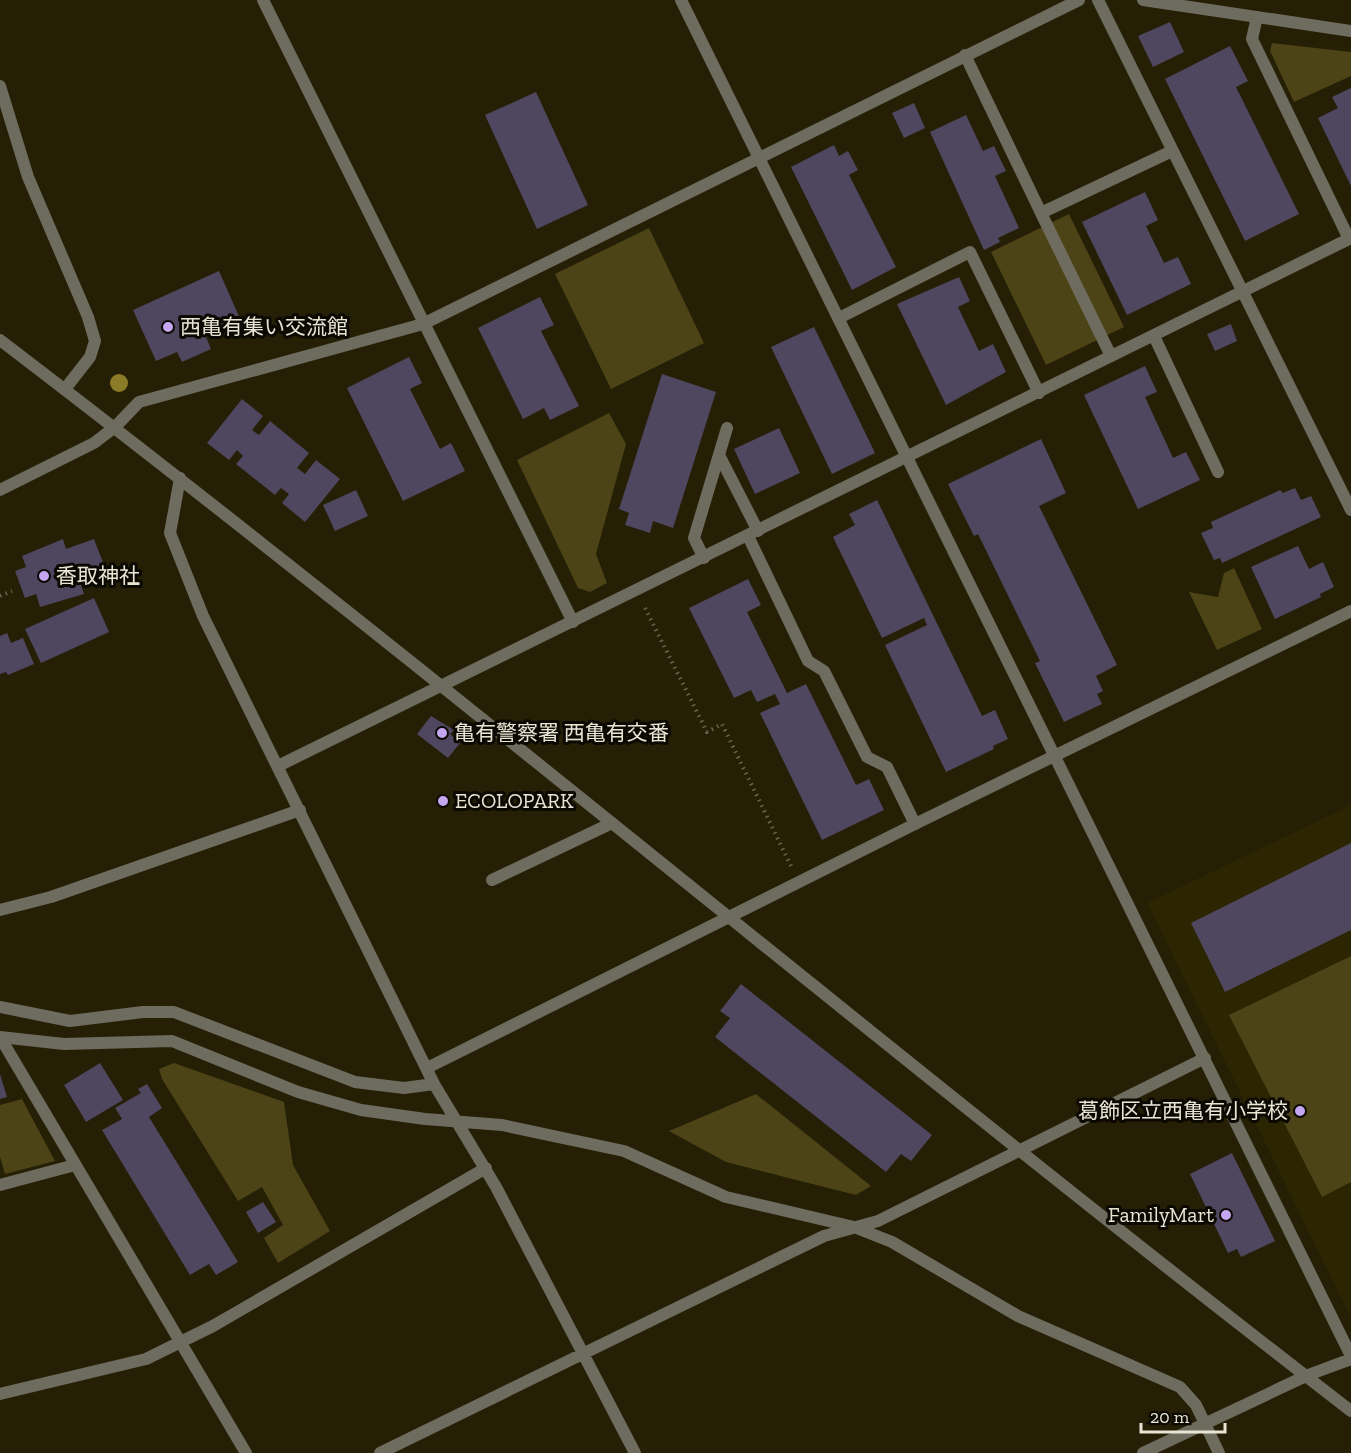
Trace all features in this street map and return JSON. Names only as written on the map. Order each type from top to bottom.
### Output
[{"type":"street","points":[[263,0],[573,622]]},
{"type":"street","points":[[681,0],[757,158],[908,456],[1351,1358],[1308,1375],[1143,1453]]},
{"type":"street","points":[[0,490],[94,443],[115,427],[139,402],[423,324],[1079,0]]},
{"type":"street","points":[[1098,0],[1351,510]]},
{"type":"street","points":[[1143,0],[1351,32]]},
{"type":"street","points":[[278,766],[1350,239],[1252,39],[1257,17]]},
{"type":"street","points":[[965,55],[1111,356]]},
{"type":"street","points":[[0,86],[28,177],[88,317],[95,341],[90,357],[65,389]]},
{"type":"street","points":[[1041,213],[1172,151]]},
{"type":"street","points":[[839,318],[970,252],[1039,393]]},
{"type":"street","points":[[1154,336],[1218,472]]},
{"type":"street","points":[[0,340],[180,478],[1351,1411]]},
{"type":"street","points":[[704,558],[694,538],[727,428]]},
{"type":"street","points":[[719,455],[808,661],[824,671],[867,756],[887,767],[915,824]]},
{"type":"street","points":[[180,478],[170,533],[203,616],[434,1084],[486,1168],[635,1453]]},
{"type":"street","points":[[427,1068],[915,824],[1351,611]]},
{"type":"street","points":[[0,910],[51,897],[300,810]]},
{"type":"street","points":[[492,880],[612,823]]},
{"type":"street","points":[[0,1007],[70,1021],[143,1012],[174,1012],[355,1082],[404,1088],[434,1084]]},
{"type":"street","points":[[0,1037],[64,1044],[172,1041],[298,1092],[361,1110],[460,1123],[502,1125],[624,1151],[726,1197],[854,1227],[892,1242],[1018,1316],[1180,1387],[1196,1405],[1218,1453]]},
{"type":"street","points":[[0,1037],[246,1453]]},
{"type":"street","points":[[380,1453],[824,1236],[878,1221],[1205,1058]]},
{"type":"street","points":[[0,1185],[75,1166]]},
{"type":"street","points":[[0,1394],[146,1359],[213,1326],[486,1168]]},
{"type":"path","points":[[0,596],[12,591]]},
{"type":"path","points":[[637,591],[707,732],[722,724],[798,883]]},
{"type":"shaded area","points":[[1272,43],[1351,52],[1351,76],[1294,102],[1270,51]]},
{"type":"shaded area","points":[[1069,214],[1124,327],[1046,365],[991,252]]},
{"type":"shaded area","points":[[649,228],[704,343],[611,389],[555,274]]},
{"type":"shaded area","points":[[609,413],[626,444],[596,554],[607,583],[590,592],[578,588],[517,460]]},
{"type":"shaded area","points":[[1234,568],[1262,629],[1217,650],[1189,592],[1218,597],[1224,573]]},
{"type":"shaded area","name":"葛飾区立西亀有小学校","points":[[1351,805],[1351,1318],[1147,903]]},
{"type":"shaded area","points":[[1351,956],[1351,1182],[1322,1197],[1229,1015]]},
{"type":"shaded area","points":[[174,1063],[284,1102],[293,1165],[330,1231],[278,1263],[264,1238],[283,1225],[262,1187],[238,1201],[162,1079],[159,1069]]},
{"type":"shaded area","points":[[756,1094],[871,1186],[856,1195],[726,1162],[669,1131]]},
{"type":"shaded area","points":[[22,1099],[55,1161],[5,1174],[0,1157],[0,1105]]},
{"type":"building","points":[[1170,22],[1184,52],[1153,67],[1138,36]]},
{"type":"building","points":[[1230,46],[1248,81],[1236,87],[1299,214],[1245,241],[1165,79]]},
{"type":"building","points":[[1351,88],[1351,186],[1318,118],[1338,108],[1332,97]]},
{"type":"building","points":[[536,92],[588,205],[537,229],[485,115]]},
{"type":"building","points":[[914,103],[925,128],[904,138],[892,113]]},
{"type":"building","points":[[966,115],[983,151],[994,146],[1006,171],[995,176],[1019,228],[998,238],[1000,242],[984,250],[930,132]]},
{"type":"building","points":[[834,145],[839,156],[848,151],[858,170],[849,175],[896,267],[852,290],[791,167]]},
{"type":"building","points":[[1145,192],[1158,220],[1146,226],[1164,263],[1178,257],[1191,284],[1127,315],[1082,222]]},
{"type":"building","points":[[219,271],[241,321],[206,337],[211,349],[182,362],[177,352],[156,361],[133,310]]},
{"type":"building","points":[[959,277],[970,301],[958,307],[979,351],[993,344],[1006,372],[946,405],[897,304]]},
{"type":"building","points":[[540,297],[554,325],[541,331],[579,406],[550,420],[544,408],[523,419],[478,328]]},
{"type":"building","points":[[1231,324],[1237,341],[1215,351],[1207,334]]},
{"type":"building","points":[[814,327],[875,453],[832,474],[771,347]]},
{"type":"building","points":[[409,357],[422,383],[410,389],[440,449],[451,443],[465,471],[403,501],[347,388]]},
{"type":"building","points":[[1145,366],[1157,392],[1145,397],[1173,458],[1186,452],[1200,480],[1138,509],[1084,395]]},
{"type":"building","points":[[662,374],[716,392],[673,528],[653,521],[650,533],[625,525],[629,513],[619,509]]},
{"type":"building","points":[[242,399],[263,416],[252,430],[259,435],[270,421],[309,453],[297,468],[305,474],[316,460],[340,479],[305,522],[282,503],[289,494],[281,488],[275,495],[236,464],[243,456],[237,450],[229,460],[207,443]]},
{"type":"building","points":[[779,428],[800,473],[755,494],[734,449]]},
{"type":"building","points":[[1041,439],[1066,493],[1039,506],[1117,665],[1096,676],[1103,691],[1097,694],[1102,704],[1064,722],[1035,663],[1040,661],[978,534],[974,536],[948,484]]},
{"type":"building","points":[[1295,488],[1301,500],[1311,496],[1321,517],[1222,563],[1220,558],[1214,560],[1201,533],[1213,528],[1211,522],[1280,490],[1283,493]]},
{"type":"building","points":[[356,490],[368,516],[335,531],[323,505]]},
{"type":"building","points":[[877,500],[982,716],[995,710],[1008,739],[993,746],[994,749],[946,772],[885,645],[927,625],[924,618],[882,638],[833,537],[855,525],[849,514]]},
{"type":"building","points":[[63,539],[66,549],[94,539],[106,570],[79,579],[84,594],[40,607],[36,594],[25,598],[15,571],[26,567],[22,556]]},
{"type":"building","points":[[1298,546],[1309,569],[1323,562],[1334,587],[1320,594],[1321,597],[1275,619],[1251,567]]},
{"type":"building","points":[[748,579],[761,605],[747,612],[787,693],[806,684],[856,785],[869,779],[884,810],[822,840],[760,713],[780,704],[775,694],[757,702],[751,690],[734,698],[689,608]]},
{"type":"building","points":[[94,598],[109,632],[41,663],[25,629]]},
{"type":"building","points":[[7,633],[11,643],[23,638],[34,664],[8,675],[6,672],[0,674],[0,636]]},
{"type":"building","points":[[431,716],[454,730],[450,734],[460,743],[448,758],[417,734]]},
{"type":"building","points":[[1351,843],[1351,930],[1225,992],[1191,923]]},
{"type":"building","points":[[741,984],[932,1135],[911,1161],[901,1154],[886,1172],[715,1037],[730,1018],[720,1011]]},
{"type":"building","points":[[100,1063],[123,1100],[86,1122],[64,1085]]},
{"type":"building","points":[[0,1074],[7,1097],[0,1099]]},
{"type":"building","points":[[147,1084],[162,1108],[149,1117],[238,1262],[216,1275],[209,1264],[190,1275],[102,1130],[122,1119],[115,1108],[141,1093],[138,1089]]},
{"type":"building","points":[[1232,1153],[1275,1241],[1241,1257],[1237,1249],[1228,1253],[1190,1174]]},
{"type":"building","points":[[263,1202],[276,1222],[258,1233],[246,1212]]},
{"type":"place","name":"西亀有集い交流館","points":[[168,327]]},
{"type":"place","name":"香取神社","points":[[44,576]]},
{"type":"place","name":"亀有警察署 西亀有交番","points":[[442,733]]},
{"type":"place","name":"ECOLOPARK","points":[[443,801]]},
{"type":"place","name":"葛飾区立西亀有小学校","points":[[1300,1111]]},
{"type":"place","name":"FamilyMart","points":[[1226,1215]]}]
